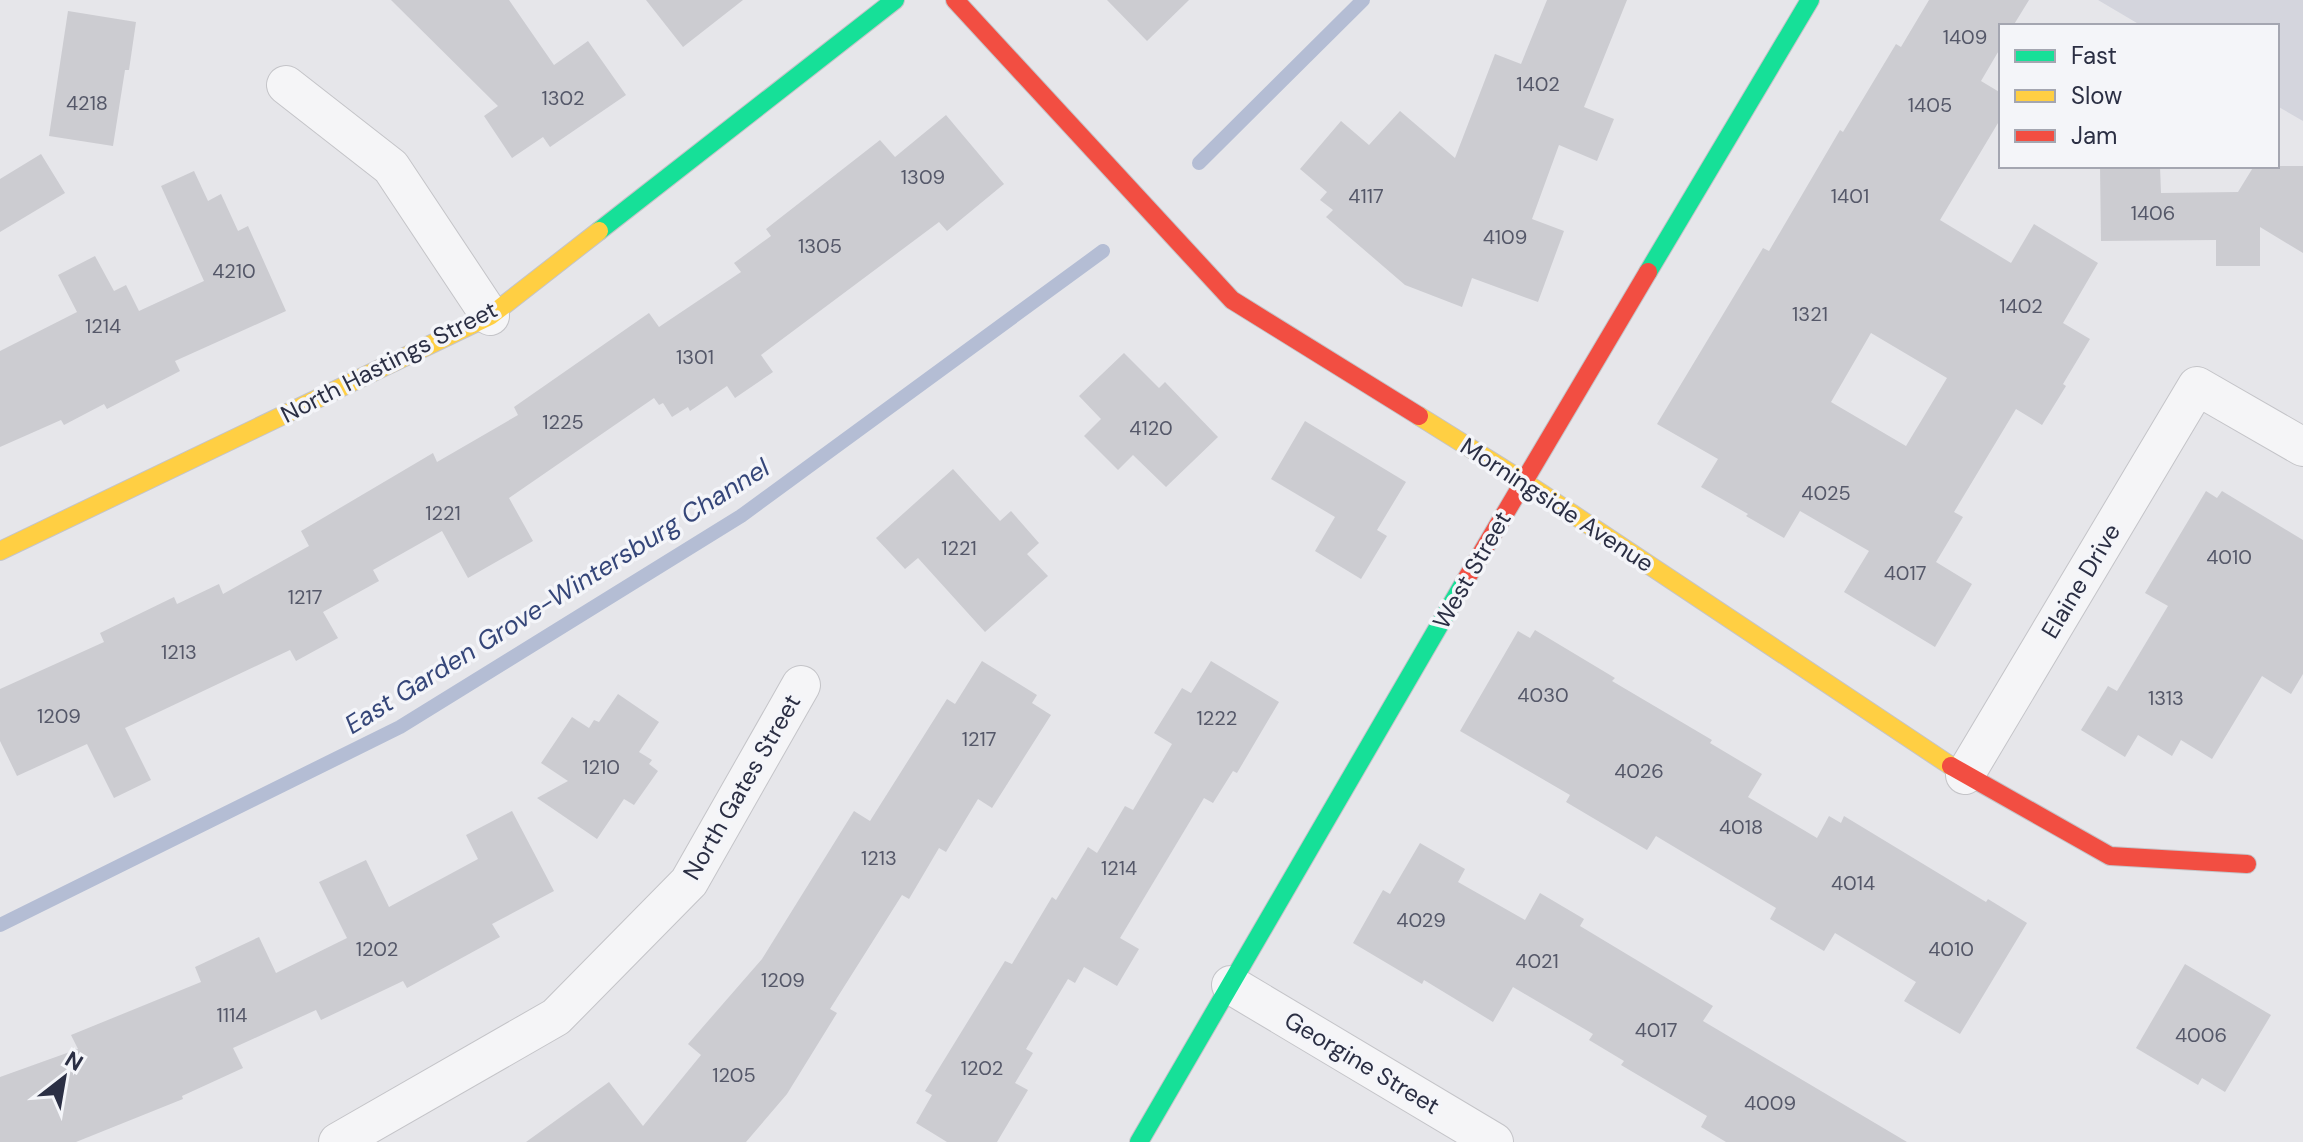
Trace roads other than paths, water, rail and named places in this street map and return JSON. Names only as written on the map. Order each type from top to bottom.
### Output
[{"type":"street","name":"North Hastings Street","points":[[0,551],[490,316],[895,0]]},
{"type":"street","name":"Morningside Avenue","points":[[955,0],[1232,300],[1523,481],[1965,775],[2110,856],[2247,864]]},
{"type":"street","name":"West Street","points":[[1139,1142],[1523,481],[1810,0]]},
{"type":"street","points":[[286,85],[391,167],[490,316]]},
{"type":"street","name":"Elaine Drive","points":[[1965,775],[2197,386],[2303,447]]},
{"type":"street","name":"North Gates Street","points":[[338,1142],[556,1017],[689,882],[801,685]]},
{"type":"street","name":"Georgine Street","points":[[1231,985],[1494,1142]]},
{"type":"waterway","name":"East Garden Grove-Wintersburg Channel","points":[[1199,163],[1363,0]]},
{"type":"waterway","name":"East Garden Grove-Wintersburg Channel","points":[[0,925],[400,727],[741,516],[1103,251]]}]
